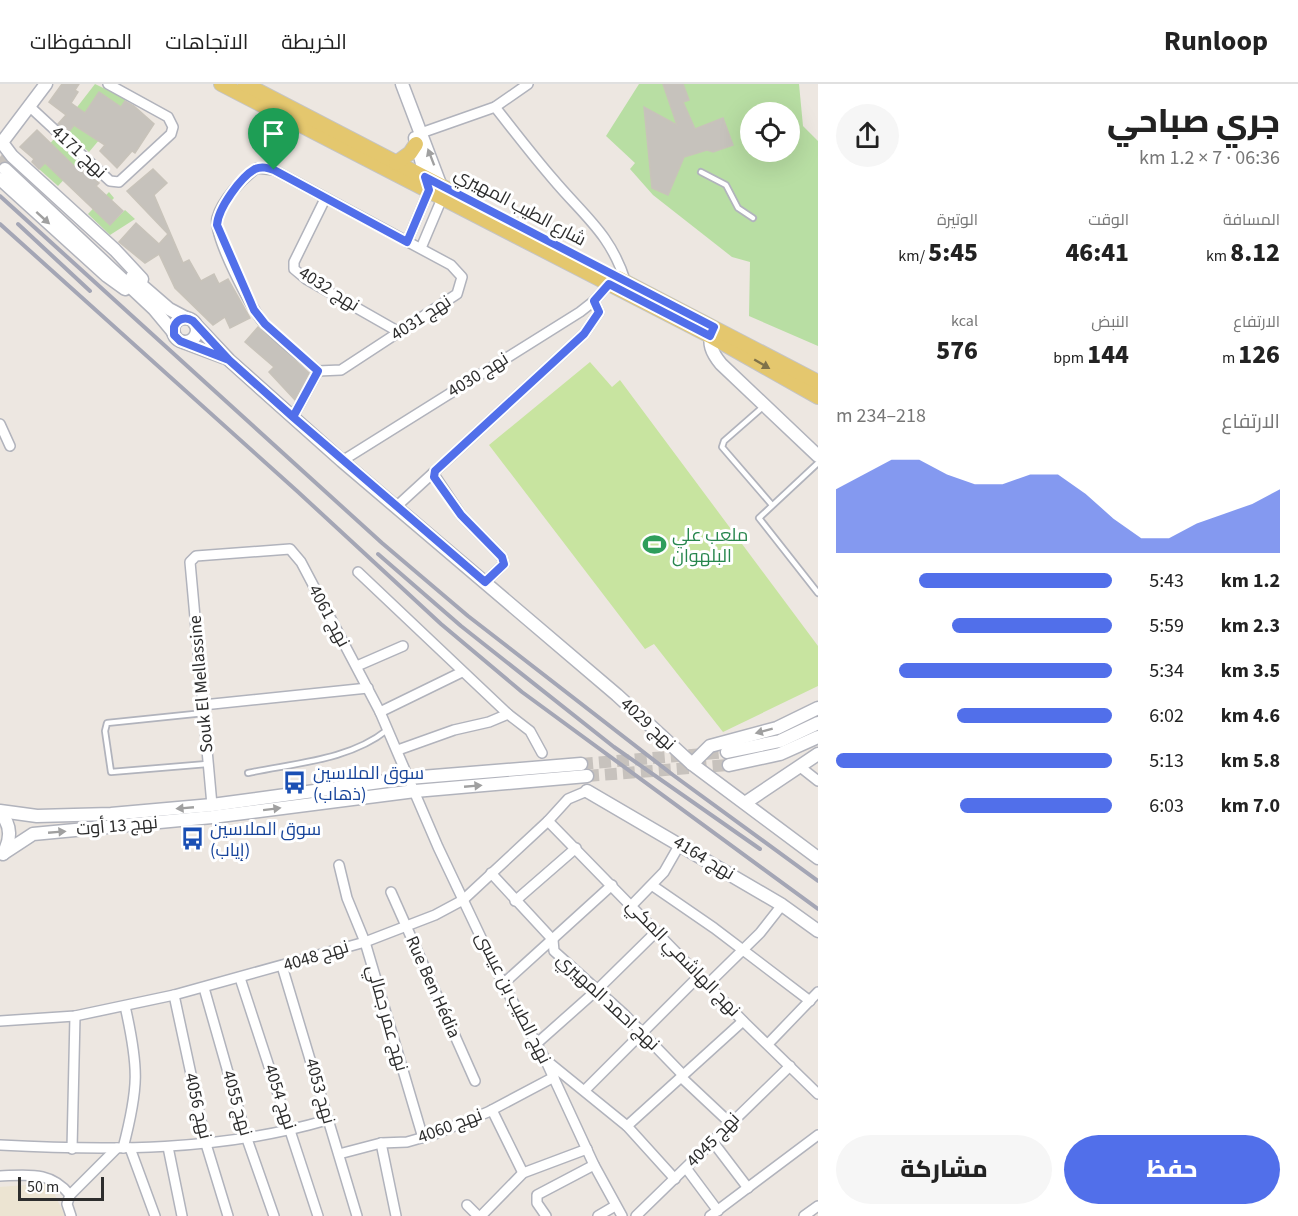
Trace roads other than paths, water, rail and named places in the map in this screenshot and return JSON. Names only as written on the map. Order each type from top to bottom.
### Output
[{"type":"main road","name":"شارع الطيب المهيري","points":[[221,84],[626,283],[712,332]]},
{"type":"main road","name":"شارع الطيب المهيري","points":[[245,84],[396,163],[434,187],[609,284],[712,332]]},
{"type":"main road","points":[[396,163],[410,153],[419,139]]},
{"type":"main road","points":[[712,332],[818,382]]},
{"type":"main road","points":[[712,332],[818,397]]},
{"type":"street","points":[[46,84],[3,138],[12,156],[115,250],[169,309]]},
{"type":"street","name":"نهج 4171","points":[[29,106],[110,180],[119,182],[171,134],[173,126],[168,117],[108,84]]},
{"type":"street","points":[[402,84],[434,187],[421,248]]},
{"type":"street","points":[[419,139],[495,107],[528,84]]},
{"type":"street","points":[[495,107],[552,178],[609,241],[619,258],[626,283]]},
{"type":"street","points":[[407,242],[434,187],[419,139]]},
{"type":"street","name":"نهج 4031","points":[[257,168],[274,170],[407,242],[458,271],[462,277],[460,288],[444,304],[341,370],[318,371],[265,324],[254,310],[217,225],[218,218],[232,193],[257,168]]},
{"type":"street","points":[[5,171],[169,309]]},
{"type":"street","points":[[5,171],[154,309],[178,337],[229,360]]},
{"type":"street","name":"نهج 4032","points":[[325,199],[294,262],[294,269],[306,279],[399,332]]},
{"type":"street","name":"نهج 4030","points":[[342,461],[594,301],[609,284]]},
{"type":"street","points":[[397,506],[584,334],[599,312],[594,301]]},
{"type":"street","name":"نهج 4029","points":[[169,309],[191,321],[229,360],[342,461],[616,695],[692,764],[818,858]]},
{"type":"street","points":[[191,321],[197,331],[194,338],[178,337],[175,323],[191,321]]},
{"type":"street","points":[[712,332],[711,348],[721,364],[818,456]]},
{"type":"street","points":[[293,417],[318,371]]},
{"type":"street","points":[[0,424],[10,446]]},
{"type":"street","points":[[433,473],[461,515],[502,557],[504,564],[485,582]]},
{"type":"street","name":"نهج 4061","points":[[190,562],[196,556],[290,549],[301,562],[357,666],[398,750],[409,778]]},
{"type":"street","name":"Souk El Mellassine","points":[[190,562],[212,805]]},
{"type":"street","points":[[357,572],[462,672],[530,731],[542,753]]},
{"type":"street","points":[[357,666],[403,646]]},
{"type":"street","points":[[380,712],[462,672]]},
{"type":"street","points":[[204,709],[368,688]]},
{"type":"street","points":[[692,764],[710,746],[777,728],[818,708]]},
{"type":"street","points":[[398,750],[508,714]]},
{"type":"street","points":[[818,723],[780,741],[728,758],[780,754],[818,737]]},
{"type":"street","points":[[745,803],[818,754]]},
{"type":"street","name":"نهج 13 أوت","points":[[0,812],[65,816],[212,805],[409,778],[581,764]]},
{"type":"street","points":[[799,766],[818,781]]},
{"type":"street","name":"نهج 13 أوت","points":[[2,855],[33,834],[212,817],[415,791],[587,776]]},
{"type":"street","name":"نهج الطيب بن عيسى","points":[[409,778],[503,984],[545,1059],[594,1165],[622,1216]]},
{"type":"street","name":"نهج 4048","points":[[0,1021],[75,1016],[174,995],[365,942],[406,926],[463,900],[548,821],[568,799],[587,791]]},
{"type":"street","name":"نهج 4164","points":[[587,791],[782,905],[818,931]]},
{"type":"street","points":[[0,812],[10,835],[2,855]]},
{"type":"street","name":"نهج الهاشمي المكي","points":[[548,821],[633,905],[707,985],[818,1094]]},
{"type":"street","points":[[633,905],[653,886],[681,844]]},
{"type":"street","points":[[514,901],[576,848]]},
{"type":"street","name":"نهج عمر جمالي","points":[[339,865],[347,898],[365,942],[423,1138]]},
{"type":"street","name":"نهج احمد المهيري","points":[[491,873],[514,901],[553,940],[554,951],[598,989],[729,1122]]},
{"type":"street","points":[[503,984],[612,885]]},
{"type":"street","points":[[653,886],[744,950],[810,1001]]},
{"type":"street","name":"Rue Ben Hédia","points":[[391,892],[475,1081]]},
{"type":"street","points":[[707,985],[744,950],[782,905]]},
{"type":"street","points":[[536,1045],[657,932]]},
{"type":"street","name":"نهج 4053","points":[[282,966],[357,1216]]},
{"type":"street","points":[[585,1090],[699,976]]},
{"type":"street","name":"نهج 4054","points":[[240,978],[318,1216]]},
{"type":"street","name":"نهج 4055","points":[[204,987],[247,1139],[274,1216]]},
{"type":"street","points":[[768,1044],[818,992]]},
{"type":"street","name":"نهج 4056","points":[[174,995],[206,1144],[228,1216]]},
{"type":"street","points":[[70,1216],[67,1204],[70,1195],[124,1148],[134,1104],[137,1073],[125,1006]]},
{"type":"street","points":[[72,1149],[75,1016]]},
{"type":"street","points":[[627,1126],[743,1021]]},
{"type":"street","points":[[545,1059],[627,1126],[675,1179]]},
{"type":"street","name":"نهج 4045","points":[[636,1216],[713,1142],[729,1122],[790,1065]]},
{"type":"street","name":"نهج 4060","points":[[339,1154],[381,1143],[423,1138],[492,1110],[554,1077]]},
{"type":"street","points":[[492,1110],[523,1173]]},
{"type":"street","points":[[0,1145],[72,1149],[206,1144],[247,1139],[327,1119]]},
{"type":"street","points":[[686,1168],[714,1213],[818,1135]]},
{"type":"street","points":[[713,1142],[748,1188]]},
{"type":"street","points":[[381,1143],[396,1216]]},
{"type":"street","points":[[168,1147],[182,1216]]},
{"type":"street","points":[[124,1148],[150,1196],[155,1216]]},
{"type":"street","points":[[467,1205],[479,1216],[523,1173],[587,1149]]},
{"type":"street","points":[[546,1216],[537,1203],[537,1195],[594,1165]]},
{"type":"street","points":[[0,1176],[43,1177],[59,1182],[70,1195]]},
{"type":"street","points":[[598,1216],[615,1206]]},
{"type":"lane","points":[[701,172],[726,185],[738,208],[753,218]]},
{"type":"lane","points":[[766,405],[722,445],[772,505]]},
{"type":"lane","points":[[818,463],[761,514],[760,520],[818,593]]},
{"type":"lane","points":[[204,709],[107,723],[105,731],[111,771],[208,764]]},
{"type":"lane","points":[[249,773],[344,753],[370,744],[388,730]]},
{"type":"tunnel","points":[[0,157],[9,164]]},
{"type":"tunnel","points":[[581,764],[727,752]]},
{"type":"tunnel","points":[[587,776],[729,765]]},
{"type":"railway","points":[[0,196],[382,543],[468,616],[673,775],[818,881]]},
{"type":"railway","points":[[0,224],[441,624],[522,692],[818,909]]},
{"type":"railway","points":[[18,224],[90,291]]},
{"type":"railway","points":[[378,554],[461,626],[614,747],[760,849]]},
{"type":"place","name":"ملعب علي البلهوان","points":[[654,545]]},
{"type":"place","name":"سوق الملاسين (ذهاب)","points":[[295,783]]},
{"type":"place","name":"سوق الملاسين (إياب)","points":[[192,839]]}]
